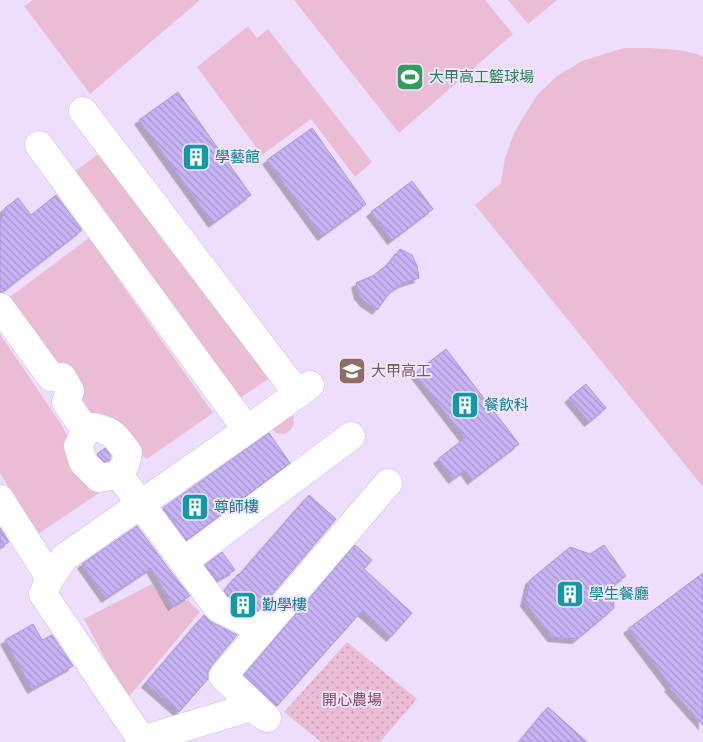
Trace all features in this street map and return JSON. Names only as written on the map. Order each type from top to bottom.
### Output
[{"type":"street","points":[[83,111],[304,389],[65,557],[50,578],[43,594],[142,740],[251,707],[267,718],[223,676],[388,483]]},
{"type":"street","points":[[40,145],[247,430]]},
{"type":"street","points":[[0,307],[51,377],[62,378],[70,391],[66,402],[86,431],[78,446],[82,462],[99,478],[119,475],[218,608],[262,630]]},
{"type":"street","points":[[183,562],[351,436]]},
{"type":"street","points":[[0,499],[50,578]]},
{"type":"green space","points":[[33,0],[200,0],[90,94],[24,6]]},
{"type":"green space","name":"大甲高工籃球場","points":[[294,0],[485,0],[513,34],[399,133]]},
{"type":"green space","name":"大甲高工籃球場","points":[[508,0],[557,0],[528,24]]},
{"type":"green space","points":[[248,26],[257,38],[268,29],[372,162],[355,177],[311,119],[262,155],[197,67]]},
{"type":"green space","points":[[624,48],[686,51],[703,57],[703,487],[475,205],[501,183],[505,158],[515,131],[537,95],[557,76],[582,61]]},
{"type":"green space","points":[[108,147],[277,373],[234,402],[66,178]]},
{"type":"green space","points":[[89,238],[213,413],[147,459],[137,453],[93,415],[7,299]]},
{"type":"green space","points":[[0,334],[63,427],[68,438],[72,465],[77,476],[90,480],[99,493],[38,534],[0,473]]},
{"type":"green space","points":[[292,413],[293,424],[288,432],[279,434],[270,427]]},
{"type":"green space","points":[[152,584],[170,611],[188,600],[200,612],[127,699],[84,619]]},
{"type":"green space","name":"開心農場","points":[[347,642],[417,699],[380,742],[321,742],[284,712]]},
{"type":"building","name":"學藝館","points":[[178,92],[251,195],[213,223],[139,120]]},
{"type":"building","points":[[312,128],[366,204],[322,236],[267,160]]},
{"type":"building","points":[[412,181],[433,209],[392,240],[371,212]]},
{"type":"building","points":[[56,195],[82,230],[0,292],[0,219],[4,215],[5,208],[18,198],[31,215]]},
{"type":"building","points":[[400,249],[412,255],[417,266],[419,278],[403,283],[391,291],[377,310],[365,302],[359,295],[356,283],[374,275],[389,263]]},
{"type":"building","name":"餐飲科","points":[[446,349],[519,444],[472,480],[465,470],[453,479],[438,459],[465,438],[415,373]]},
{"type":"building","points":[[586,384],[606,408],[589,422],[569,398]]},
{"type":"building","points":[[269,433],[290,463],[187,540],[163,508]]},
{"type":"building","points":[[105,448],[111,456],[109,461],[104,461],[97,454]]},
{"type":"building","points":[[309,495],[336,519],[258,611],[228,596],[224,591]]},
{"type":"building","points":[[137,526],[190,596],[173,606],[151,568],[106,598],[82,564]]},
{"type":"building","points":[[0,528],[9,542],[0,547]]},
{"type":"building","points":[[355,545],[372,560],[364,569],[412,613],[391,637],[362,611],[277,706],[244,675]]},
{"type":"building","name":"學生餐廳","points":[[604,545],[626,576],[613,585],[614,608],[577,639],[552,637],[525,602],[530,580],[570,547],[590,554]]},
{"type":"building","points":[[222,552],[235,570],[217,580],[205,565]]},
{"type":"building","points":[[703,573],[703,725],[669,687],[671,686],[628,629]]},
{"type":"building","points":[[204,615],[211,622],[237,635],[211,666],[208,672],[208,679],[179,712],[146,683]]},
{"type":"building","points":[[33,624],[42,640],[52,635],[73,666],[32,689],[5,640]]},
{"type":"building","points":[[548,707],[587,742],[519,742]]},
{"type":"place","name":"大甲高工籃球場","points":[[410,77]]},
{"type":"place","name":"學藝館","points":[[196,157]]},
{"type":"place","name":"大甲高工","points":[[352,371]]},
{"type":"place","name":"餐飲科","points":[[465,405]]},
{"type":"place","name":"尊師樓","points":[[195,507]]},
{"type":"place","name":"學生餐廳","points":[[570,594]]},
{"type":"place","name":"勤學樓","points":[[243,605]]}]
